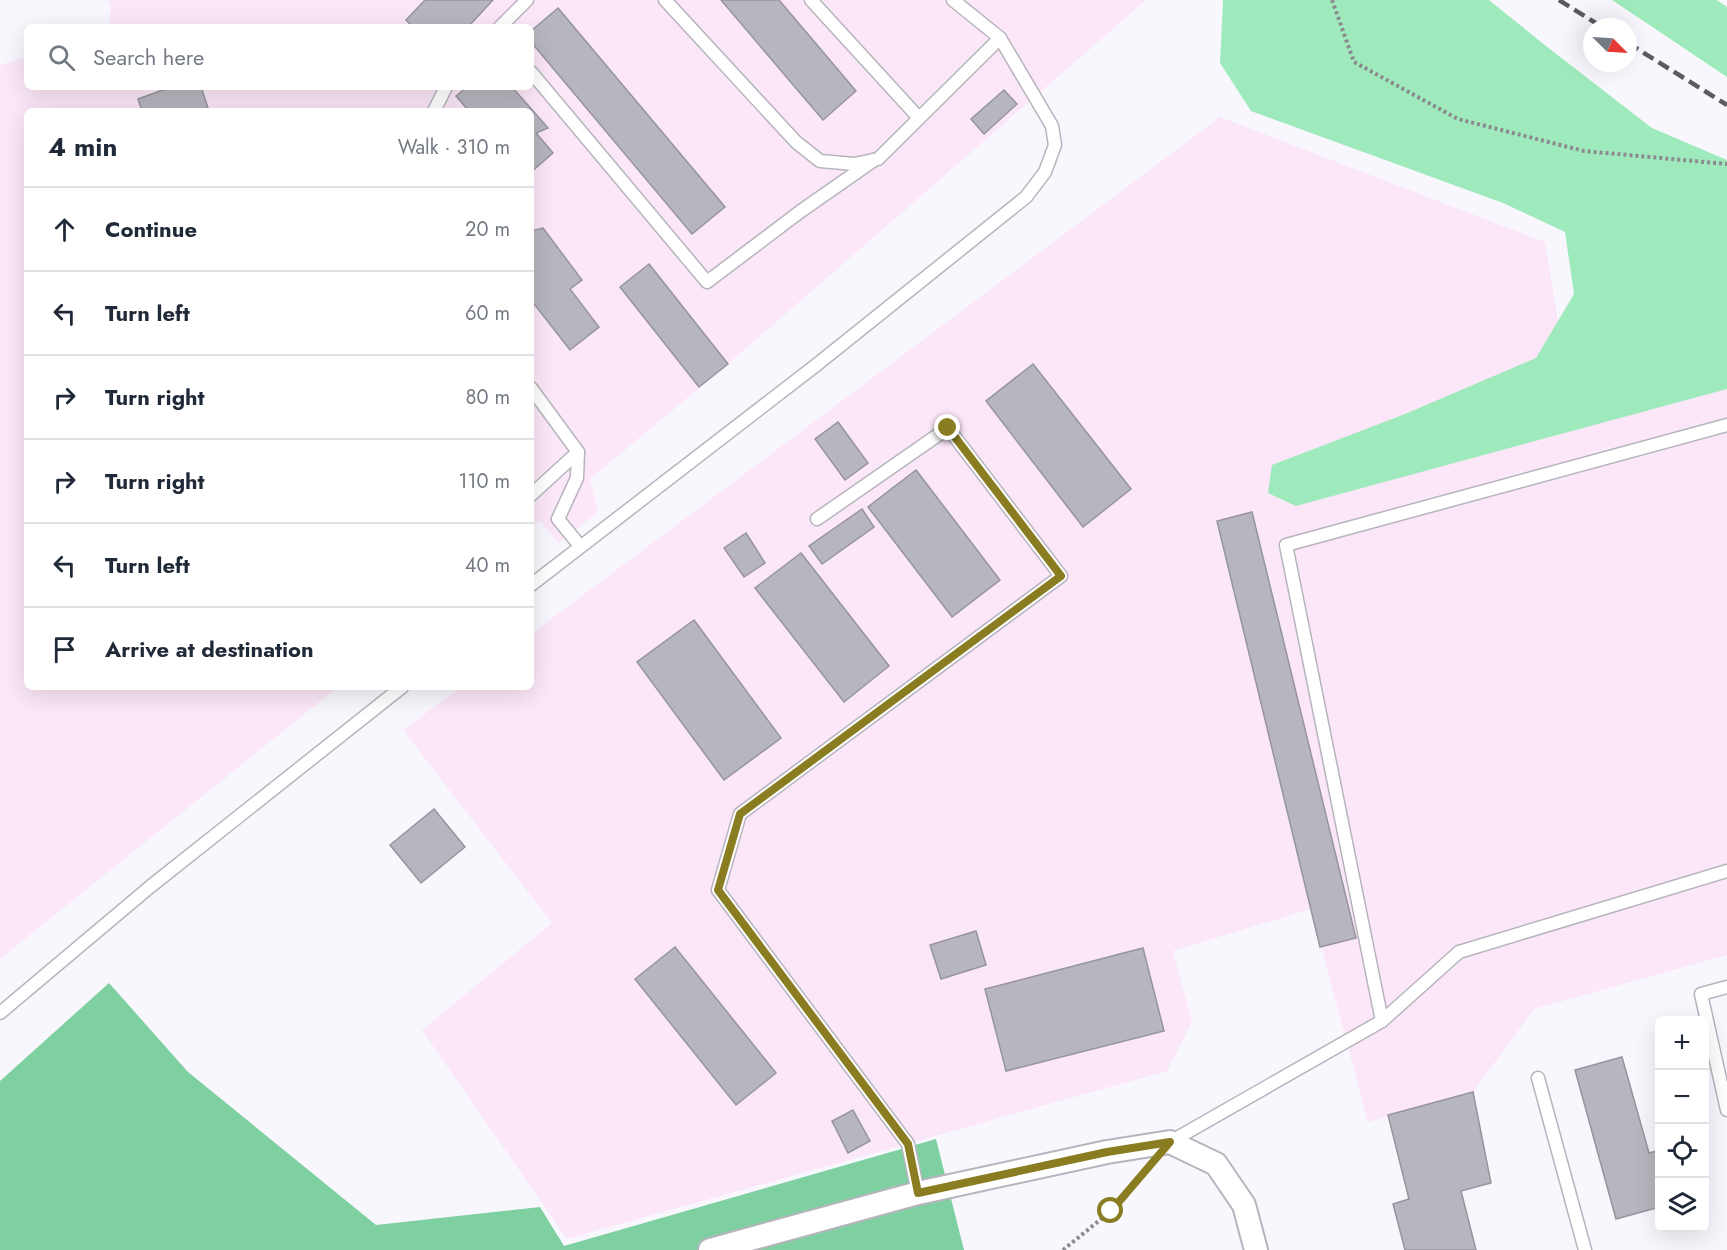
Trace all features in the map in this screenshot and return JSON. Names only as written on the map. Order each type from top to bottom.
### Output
[{"type":"street","points":[[710,1250],[918,1193],[1107,1152],[1170,1142],[1216,1164],[1244,1205],[1256,1250]]},
{"type":"lane","points":[[503,24],[527,0]]},
{"type":"lane","points":[[665,0],[796,142],[820,161],[854,164],[874,160]]},
{"type":"lane","points":[[811,0],[919,118]]},
{"type":"lane","points":[[534,583],[815,366],[1026,197],[1045,172],[1054,145],[1052,126],[1000,38],[953,0]]},
{"type":"lane","points":[[534,76],[707,282],[801,211],[878,159],[1000,38]]},
{"type":"lane","points":[[436,108],[444,90]]},
{"type":"lane","points":[[534,392],[578,452],[577,478],[558,519],[580,546]]},
{"type":"lane","points":[[1383,1022],[1286,545],[1727,425]]},
{"type":"lane","points":[[817,519],[948,428],[1061,576],[740,814],[718,890],[908,1144],[918,1193]]},
{"type":"lane","points":[[534,492],[578,452]]},
{"type":"lane","points":[[0,1013],[151,886],[398,690]]},
{"type":"lane","points":[[1170,1142],[1383,1022],[1459,952],[1727,871]]},
{"type":"lane","points":[[1727,987],[1701,994],[1727,1110]]},
{"type":"lane","points":[[1538,1078],[1585,1250]]},
{"type":"path","points":[[1332,0],[1354,62],[1458,119],[1584,151],[1727,164]]},
{"type":"path","points":[[1062,1250],[1111,1211],[1170,1142]]},
{"type":"shaded area","points":[[107,0],[1146,0],[728,364],[590,479],[598,512],[559,543],[540,521],[534,526],[534,108],[24,108],[24,690],[334,690],[0,959],[0,65],[24,58],[24,90],[534,90],[534,24],[109,24],[111,3]]},
{"type":"shaded area","points":[[1220,117],[1545,242],[1574,419],[1727,382],[1727,955],[1534,1009],[1473,1092],[1368,1122],[1311,909],[1173,951],[1192,1022],[1167,1071],[567,1239],[422,1030],[552,923],[403,730],[457,690],[534,690],[534,632]]},
{"type":"green space","points":[[1223,0],[1489,0],[1652,128],[1727,160],[1727,389],[1296,506],[1268,493],[1272,465],[1405,414],[1536,358],[1574,294],[1565,232],[1503,203],[1251,111],[1220,63]]},
{"type":"green space","points":[[1612,0],[1717,0],[1727,7],[1727,77]]},
{"type":"green space","points":[[109,983],[188,1072],[376,1225],[540,1207],[564,1246],[936,1139],[964,1250],[0,1250],[0,1081]]},
{"type":"building","points":[[425,0],[493,0],[471,24],[410,24],[406,20]]},
{"type":"building","points":[[721,0],[779,0],[856,91],[823,120]]},
{"type":"building","points":[[558,8],[725,207],[692,234],[534,46],[534,28]]},
{"type":"building","points":[[163,90],[202,90],[208,108],[141,108],[138,99]]},
{"type":"building","points":[[463,90],[515,90],[530,108],[466,108],[456,96]]},
{"type":"building","points":[[1004,90],[1017,104],[984,134],[971,119]]},
{"type":"building","points":[[534,112],[548,128],[536,133],[553,153],[534,169]]},
{"type":"building","points":[[543,228],[582,280],[570,289],[599,327],[570,350],[534,304],[534,230]]},
{"type":"building","points":[[649,264],[728,364],[699,387],[620,287]]},
{"type":"building","points":[[1033,364],[1131,489],[1083,527],[986,401]]},
{"type":"building","points":[[838,422],[868,463],[845,480],[815,439]]},
{"type":"building","points":[[916,470],[1000,580],[952,617],[868,507]]},
{"type":"building","points":[[862,509],[874,527],[822,564],[809,546]]},
{"type":"building","points":[[1252,512],[1356,938],[1320,947],[1217,521]]},
{"type":"building","points":[[746,533],[765,563],[744,577],[724,548]]},
{"type":"building","points":[[801,553],[889,666],[844,702],[755,588]]},
{"type":"building","points":[[694,620],[781,738],[724,780],[637,662]]},
{"type":"building","points":[[434,809],[465,847],[421,883],[390,845]]},
{"type":"building","points":[[976,931],[986,965],[941,979],[930,945]]},
{"type":"building","points":[[675,947],[776,1073],[736,1105],[635,979]]},
{"type":"building","points":[[1143,948],[1164,1031],[1006,1071],[985,989]]},
{"type":"building","points":[[1622,1057],[1649,1153],[1655,1151],[1655,1208],[1616,1219],[1575,1070]]},
{"type":"building","points":[[1473,1092],[1491,1183],[1461,1191],[1476,1250],[1405,1250],[1393,1204],[1409,1199],[1388,1115]]},
{"type":"building","points":[[853,1110],[870,1141],[848,1153],[832,1121]]},
{"type":"railway","points":[[1559,0],[1588,18]]},
{"type":"railway","points":[[1637,49],[1727,105]]},
{"type":"route","points":[[948,428],[1061,576],[740,814],[718,890],[908,1144],[918,1193],[1107,1152],[1170,1142],[1111,1211]]}]
